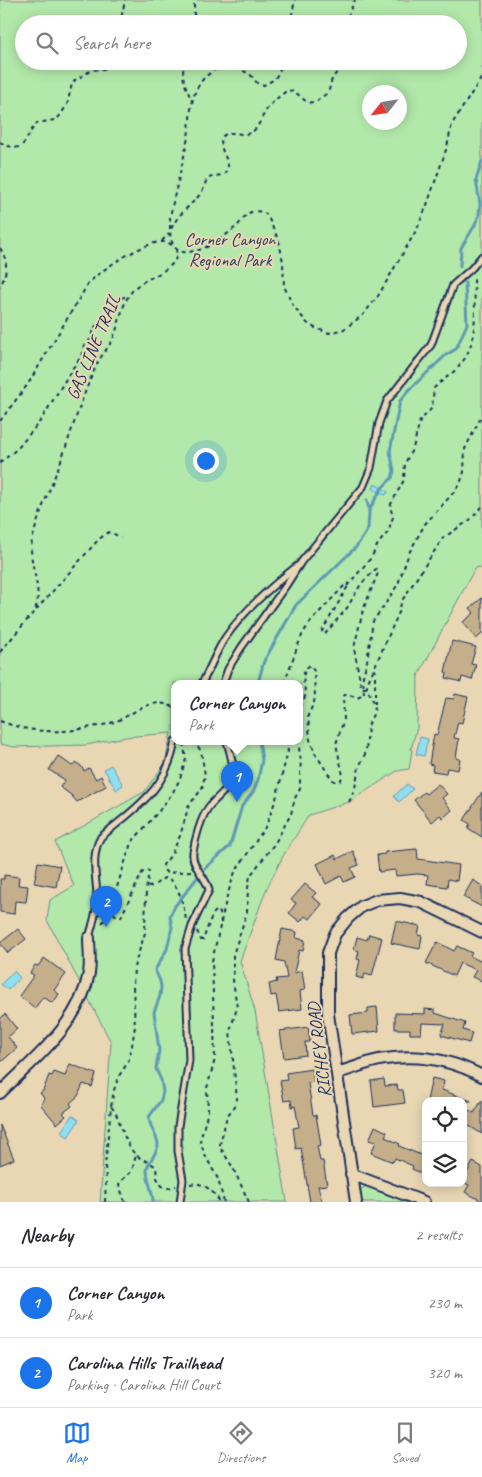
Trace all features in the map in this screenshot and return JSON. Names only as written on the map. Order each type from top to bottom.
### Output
[{"type":"street","name":"RICHEY ROAD","points":[[356,1202],[328,1014],[328,953],[335,934],[348,918],[362,906],[377,900],[400,898],[421,902],[482,932]]},
{"type":"street","points":[[0,1093],[51,1043],[72,1014],[90,971],[89,938]]},
{"type":"street","points":[[337,1073],[383,1059],[412,1057],[437,1059],[482,1076]]},
{"type":"street","points":[[351,1174],[424,1202]]},
{"type":"lane","points":[[224,680],[241,648],[301,562],[363,487],[371,468],[384,408],[392,393],[431,345],[453,285],[482,256]]},
{"type":"lane","points":[[204,680],[231,630],[278,582],[301,562]]},
{"type":"lane","points":[[89,938],[96,910],[95,854],[97,843],[101,837],[140,806],[152,791],[169,766],[175,745]]},
{"type":"lane","points":[[180,1202],[183,1187],[177,1140],[189,1060],[185,949],[192,926],[209,890],[208,884],[195,864],[193,852],[201,822],[207,809],[227,788],[233,778],[227,745]]},
{"type":"path","points":[[122,15],[125,0]]},
{"type":"path","points":[[194,0],[194,15]]},
{"type":"path","points":[[292,15],[295,0]]},
{"type":"path","points":[[348,15],[355,0]]},
{"type":"path","points":[[0,142],[12,148],[20,146],[27,140],[36,123],[55,120],[59,117],[67,105],[72,84],[76,80],[92,70],[105,70]]},
{"type":"path","points":[[183,70],[183,81],[192,101]]},
{"type":"path","points":[[177,257],[170,239],[170,216],[188,136],[192,101],[203,78],[215,70]]},
{"type":"path","points":[[242,70],[250,74],[257,83],[264,85],[275,79],[280,70]]},
{"type":"path","points":[[1,420],[28,384],[92,280],[99,273],[126,256],[160,242],[165,238],[183,211],[202,192],[208,179],[223,175],[227,171],[228,164],[221,149],[222,137],[229,132],[250,133],[258,126],[271,104],[288,90],[296,92],[308,103],[317,101],[329,90],[332,79],[339,70]]},
{"type":"path","points":[[160,242],[167,242],[178,251],[196,251],[210,245],[236,227],[249,213],[263,212],[267,215],[279,241],[283,262],[284,286],[292,304],[307,322],[315,328],[329,333],[344,329],[363,315],[378,296],[417,229],[447,147],[452,124],[482,77]]},
{"type":"path","points":[[0,248],[4,254],[6,273],[0,286]]},
{"type":"path","name":"GAS LINE TRAIL","points":[[34,612],[38,600],[31,548],[36,529],[99,361],[114,337],[128,296],[139,283],[172,265],[177,257],[184,252]]},
{"type":"path","points":[[365,688],[360,685],[354,648],[363,610],[378,570],[376,569],[361,584],[347,608],[326,634],[323,634],[322,631],[347,586],[371,558],[378,544],[388,532],[393,517],[390,506],[404,480],[405,463],[413,448],[420,421],[432,408],[434,388],[460,366],[472,345],[476,300],[472,268]]},
{"type":"path","points":[[0,463],[18,448],[40,420],[81,357],[83,347],[90,341],[94,328],[106,316],[118,299],[128,296]]},
{"type":"path","points":[[374,707],[365,688],[363,674],[367,661],[372,621],[398,584],[409,553],[425,524],[455,491],[461,481],[464,472],[465,449],[482,415]]},
{"type":"path","points":[[303,702],[306,697],[303,679],[304,671],[310,665],[314,671],[315,696],[308,715],[310,740],[315,753],[331,778],[334,781],[340,781],[343,776],[342,766],[336,744],[344,719],[342,698],[345,694],[359,698],[364,695],[369,678],[400,610],[400,602],[443,538],[470,520],[482,507]]},
{"type":"path","points":[[0,652],[99,538],[109,532],[121,537]]},
{"type":"path","points":[[285,680],[298,645],[312,620],[344,586],[347,586]]},
{"type":"path","points":[[349,802],[355,788],[359,767],[366,752],[366,732],[374,714],[375,667]]},
{"type":"path","points":[[0,721],[16,728],[63,731],[114,722],[143,706],[163,703],[171,707]]},
{"type":"path","points":[[105,1202],[105,1166],[111,1107],[114,1090],[119,1076],[128,1062],[132,1046],[134,1026],[132,986],[134,967],[145,933],[146,887],[149,871],[146,869],[144,871],[121,916],[116,916],[112,912],[111,906],[131,843],[164,804],[180,779],[186,759],[184,745]]},
{"type":"path","points":[[197,745],[201,751],[205,775],[202,788],[189,805],[180,836],[163,865],[167,873],[200,872]]},
{"type":"path","points":[[222,1202],[218,1179],[200,1141],[208,1111],[207,1088],[215,1059],[212,961],[215,942],[221,928],[227,896],[235,872],[266,826],[286,762],[287,745]]},
{"type":"path","points":[[248,1202],[220,1144],[227,1116],[235,1106],[237,1099],[230,1031],[237,1008],[233,980],[233,955],[247,912],[250,876],[275,843],[291,814],[295,798],[300,789],[301,762],[299,745]]},
{"type":"path","points":[[146,887],[151,887],[160,880],[169,878],[176,886],[184,907],[186,922],[198,932],[201,940],[203,940],[212,915],[218,910],[221,928]]},
{"type":"path","points":[[107,916],[112,912]]},
{"type":"path","points":[[111,1107],[115,1110],[127,1142],[136,1155],[155,1166],[158,1170],[157,1178],[162,1186],[168,1188],[174,1186],[183,1187],[195,1183],[201,1184],[222,1202]]},
{"type":"path","points":[[125,1202],[120,1181],[132,1171],[136,1155]]},
{"type":"green space","name":"Corner Canyon Regional Park","points":[[0,0],[482,0],[482,567],[475,568],[418,676],[417,728],[411,749],[409,769],[397,771],[349,802],[309,815],[283,856],[266,890],[240,961],[255,1011],[287,1202],[100,1202],[111,1042],[47,920],[50,900],[74,886],[55,842],[144,792],[165,763],[171,733],[125,737],[86,745],[14,747],[0,744]]},
{"type":"green space","points":[[368,1185],[408,1202],[362,1202],[360,1190]]},
{"type":"water","points":[[375,484],[388,492],[386,495],[379,493],[373,488]]},
{"type":"water","points":[[420,737],[428,739],[424,756],[416,754]]},
{"type":"water","points":[[111,765],[123,785],[116,790],[104,769]]},
{"type":"water","points":[[407,784],[413,789],[399,802],[394,796]]},
{"type":"water","points":[[14,971],[20,978],[8,990],[1,984]]},
{"type":"water","points":[[72,1115],[79,1120],[68,1137],[61,1132]]},
{"type":"building","points":[[482,598],[482,634],[476,639],[463,622],[474,613],[470,608]]},
{"type":"building","points":[[452,641],[476,647],[471,664],[476,665],[472,680],[462,677],[461,682],[446,678],[447,673],[445,672]]},
{"type":"building","points":[[455,694],[468,697],[462,723],[458,722],[454,738],[459,739],[456,758],[460,759],[458,770],[447,768],[446,773],[432,771],[433,765],[429,764],[434,734],[437,735],[446,698],[454,699]]},
{"type":"building","points":[[58,756],[72,766],[77,763],[84,771],[89,768],[96,779],[101,776],[106,786],[77,802],[60,787],[65,780],[49,770]]},
{"type":"building","points":[[438,784],[447,794],[442,798],[452,810],[443,818],[440,815],[432,822],[414,800],[424,792],[426,794]]},
{"type":"building","points":[[482,792],[482,837],[468,828],[470,824],[464,820]]},
{"type":"building","points":[[417,849],[418,859],[459,865],[457,881],[448,879],[447,887],[427,884],[428,875],[396,876],[395,870],[379,872],[377,855],[385,854],[385,852]]},
{"type":"building","points":[[353,851],[359,865],[351,868],[355,877],[344,882],[341,876],[326,884],[317,864],[335,855],[337,859]]},
{"type":"building","points":[[38,862],[60,866],[56,887],[34,883]]},
{"type":"building","points":[[4,875],[19,877],[18,885],[28,886],[26,902],[15,901],[14,914],[0,912],[0,879],[4,879]]},
{"type":"building","points":[[473,880],[482,886],[482,907],[463,897]]},
{"type":"building","points":[[305,884],[316,893],[312,897],[322,904],[310,919],[305,916],[300,922],[289,913],[296,903],[291,900]]},
{"type":"building","points":[[396,921],[420,926],[418,935],[422,936],[420,949],[391,943]]},
{"type":"building","points":[[18,929],[26,939],[8,953],[0,943]]},
{"type":"building","points":[[282,929],[297,932],[296,938],[305,940],[303,951],[299,950],[294,973],[302,971],[305,990],[300,991],[302,1009],[279,1012],[276,995],[271,996],[269,984],[277,982],[276,979],[287,978],[284,962],[276,960]]},
{"type":"building","points":[[369,934],[382,938],[372,976],[365,974],[363,979],[356,977],[360,960],[357,959],[359,951],[354,949],[357,937],[367,940]]},
{"type":"building","points":[[437,942],[454,951],[457,946],[472,953],[470,956],[480,961],[482,957],[482,981],[472,977],[476,970],[460,963],[454,976],[426,963]]},
{"type":"building","points":[[44,958],[66,974],[54,990],[59,994],[53,1003],[43,997],[35,1008],[19,996],[34,975],[30,973],[35,965],[38,966]]},
{"type":"building","points":[[377,1007],[379,1031],[352,1034],[350,1015],[368,1013],[368,1008]]},
{"type":"building","points":[[425,1009],[435,1010],[435,1013],[465,1023],[463,1030],[472,1033],[469,1043],[441,1035],[445,1024],[422,1023],[421,1034],[410,1034],[410,1029],[395,1029],[395,1013],[425,1014]]},
{"type":"building","points":[[5,1014],[17,1029],[8,1037],[17,1048],[0,1063],[0,1019]]},
{"type":"building","points":[[308,1027],[310,1042],[305,1042],[306,1055],[284,1058],[280,1031]]},
{"type":"building","points":[[70,1064],[96,1074],[92,1087],[83,1084],[78,1096],[70,1103],[72,1106],[63,1113],[66,1116],[57,1124],[41,1105],[44,1098],[40,1093],[43,1091],[49,1075],[52,1076],[54,1072],[65,1076]]},
{"type":"building","points":[[312,1069],[314,1082],[308,1083],[313,1115],[316,1115],[321,1145],[317,1146],[320,1161],[323,1161],[327,1185],[318,1186],[322,1202],[310,1202],[301,1148],[296,1149],[293,1128],[299,1127],[295,1106],[292,1107],[291,1100],[284,1101],[280,1081],[287,1080],[286,1073]]},
{"type":"building","points":[[432,1078],[444,1081],[442,1090],[460,1097],[428,1097]]},
{"type":"building","points":[[384,1079],[385,1086],[397,1085],[398,1090],[403,1090],[405,1103],[374,1107],[371,1081]]},
{"type":"building","points":[[482,1100],[482,1134],[467,1125],[467,1109],[474,1113]]},
{"type":"building","points":[[0,1125],[14,1159],[0,1165]]},
{"type":"building","points":[[375,1126],[387,1132],[385,1137],[400,1144],[399,1146],[422,1155],[422,1174],[412,1169],[413,1166],[395,1158],[393,1162],[371,1153],[376,1142],[369,1140]]},
{"type":"building","points":[[473,1162],[482,1167],[482,1201],[465,1192],[469,1185],[467,1184],[467,1173]]},
{"type":"waterway","points":[[460,266],[461,248],[479,215],[480,204],[476,180],[482,161]]},
{"type":"waterway","points":[[259,680],[264,661],[296,605],[356,547],[365,534],[368,528],[369,512],[372,505],[382,488],[392,478],[394,471],[390,451],[400,401],[446,355],[456,349],[467,324],[465,283]]},
{"type":"waterway","points":[[367,500],[369,511]]},
{"type":"waterway","points":[[205,868],[230,846],[242,806],[253,792],[258,780],[262,760],[260,745]]},
{"type":"waterway","points":[[153,1202],[147,1170],[158,1148],[158,1144],[149,1117],[161,1100],[163,1092],[161,1080],[156,1069],[159,1050],[154,1012],[161,987],[155,970],[167,949],[172,927],[170,916],[175,906],[197,878]]},
{"type":"place","name":"Corner Canyon","points":[[237,802]]},
{"type":"place","name":"Carolina Hills Trailhead","points":[[106,927]]}]
